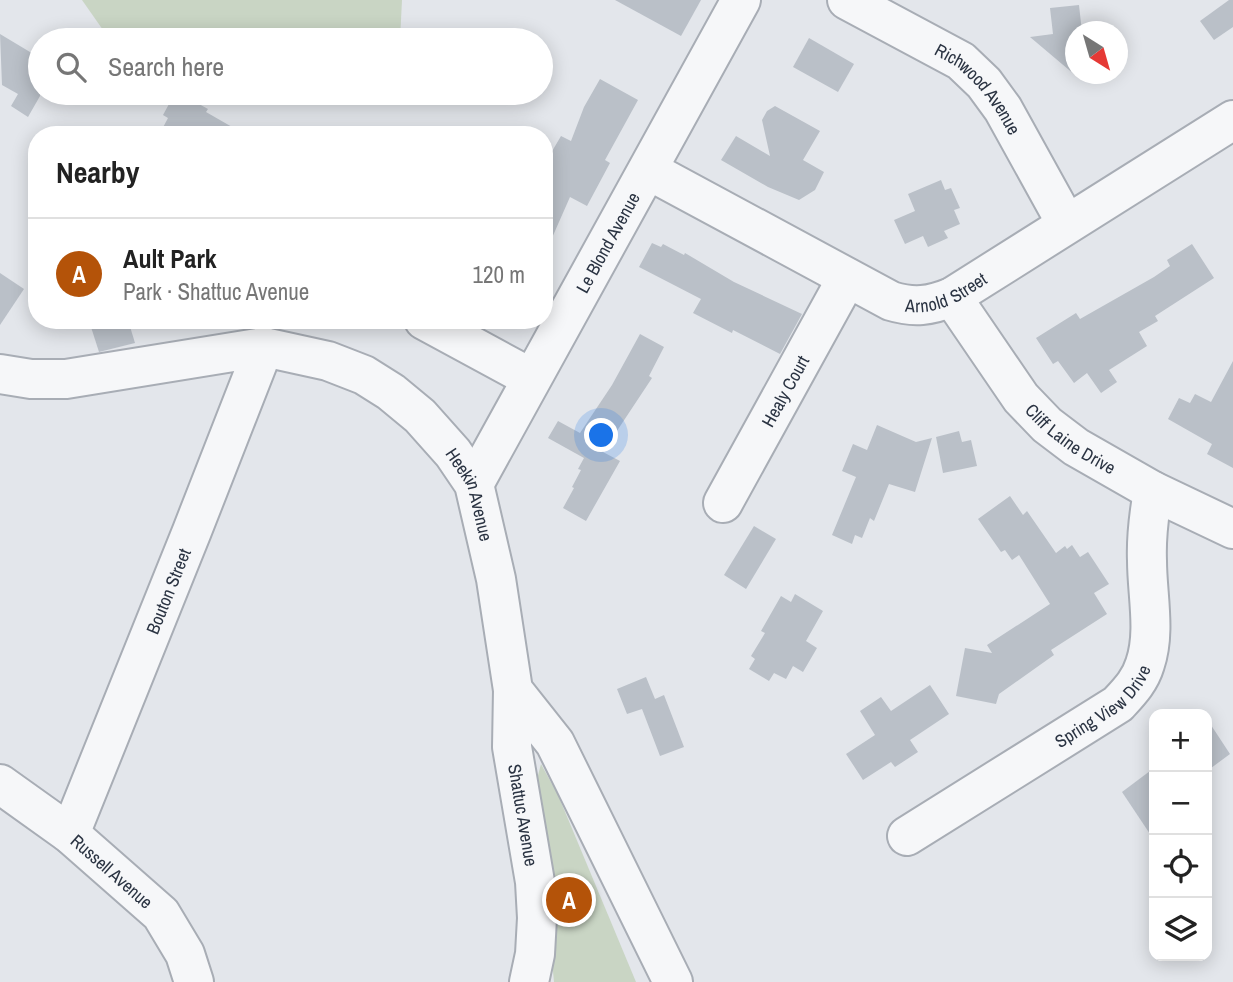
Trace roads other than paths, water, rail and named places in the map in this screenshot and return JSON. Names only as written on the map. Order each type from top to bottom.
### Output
[{"type":"street","name":"Le Blond Avenue","points":[[474,484],[741,0]]},
{"type":"street","name":"Richwood Avenue","points":[[847,0],[961,61],[984,83],[1003,109],[1066,223]]},
{"type":"street","name":"Arnold Street","points":[[648,170],[891,301],[912,307],[933,305],[952,297],[1233,120]]},
{"type":"street","name":"Healy Court","points":[[723,503],[847,278]]},
{"type":"street","name":"Cliff Laine Drive","points":[[952,297],[1021,398],[1047,425],[1076,447],[1153,491],[1233,529]]},
{"type":"street","points":[[441,329],[531,378]]},
{"type":"street","name":"Heekin Avenue","points":[[0,374],[31,379],[66,379],[264,347],[328,361],[364,375],[391,392],[420,416],[445,444],[474,484],[496,579],[513,690],[555,743],[673,982]]},
{"type":"street","name":"Bouton Street","points":[[70,834],[264,347]]},
{"type":"street","name":"Spring View Drive","points":[[907,836],[1118,704],[1135,687],[1145,665],[1150,642],[1147,526],[1153,491]]},
{"type":"street","name":"Shattuc Avenue","points":[[513,690],[512,747],[535,882],[537,918],[529,982]]},
{"type":"street","name":"Russell Avenue","points":[[0,784],[70,834],[161,914],[185,954],[194,982]]},
{"type":"place","name":"Ault Park","points":[[569,900]]}]
